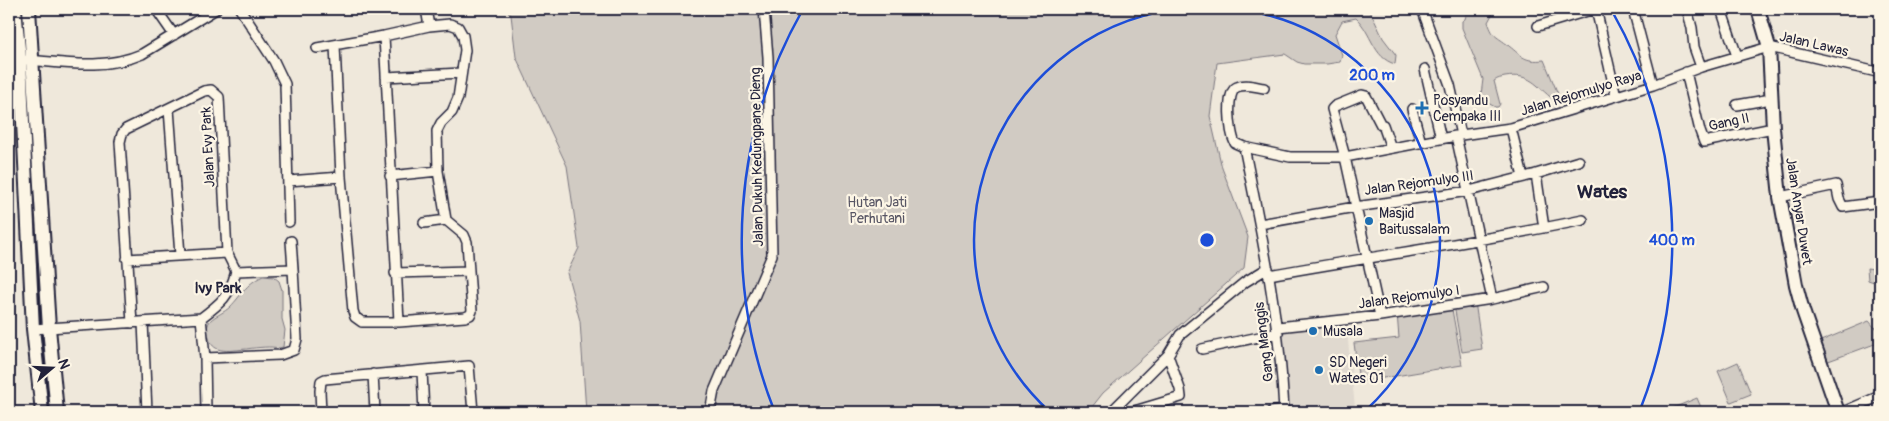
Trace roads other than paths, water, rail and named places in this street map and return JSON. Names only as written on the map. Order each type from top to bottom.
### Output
[{"type":"street","points":[[15,9],[26,60],[57,412]]},
{"type":"street","points":[[29,9],[26,60],[33,329],[42,412]]},
{"type":"street","points":[[156,9],[174,35]]},
{"type":"street","points":[[26,60],[62,64],[119,62],[142,54],[216,9]]},
{"type":"street","points":[[240,9],[274,61],[284,84],[289,222]]},
{"type":"street","points":[[426,9],[429,26]]},
{"type":"street","name":"Jalan Dukuh Kedungpane Dieng","points":[[710,412],[714,391],[772,255],[768,57],[764,9]]},
{"type":"street","points":[[1422,9],[1450,86],[1478,241],[1492,299]]},
{"type":"street","points":[[1538,26],[1595,9],[1616,96]]},
{"type":"street","points":[[1687,9],[1694,46],[1701,67]]},
{"type":"street","points":[[1721,9],[1737,56]]},
{"type":"street","name":"Jalan Anyar Duwet","points":[[1758,9],[1769,47],[1772,128],[1780,197],[1803,311],[1838,412]]},
{"type":"street","points":[[1637,10],[1654,85]]},
{"type":"street","points":[[317,48],[335,44],[384,36],[429,26],[450,24],[461,30],[465,50],[456,105],[438,126],[437,131],[438,171],[446,220],[464,235],[467,242],[472,311],[465,318],[362,322],[355,317],[341,178],[335,44]]},
{"type":"street","points":[[384,36],[399,322]]},
{"type":"street","name":"Jalan Rejomulyo Raya","points":[[1244,147],[1290,156],[1345,157],[1459,135],[1511,128],[1654,85],[1701,67],[1769,47]]},
{"type":"street","name":"Jalan Lawas","points":[[1769,47],[1877,72],[1880,75]]},
{"type":"street","points":[[1425,69],[1441,139]]},
{"type":"street","name":"Gang II","points":[[1686,72],[1704,142],[1772,128]]},
{"type":"street","points":[[386,77],[461,73]]},
{"type":"street","points":[[1244,147],[1235,143],[1230,128],[1230,93],[1234,88],[1245,85],[1264,88]]},
{"type":"street","name":"Jalan Evy Park","points":[[132,323],[120,142],[122,134],[126,129],[204,91],[211,90],[219,97],[227,253],[236,271]]},
{"type":"street","points":[[1380,316],[1345,157],[1332,110],[1335,106],[1362,95],[1366,96],[1370,100],[1382,125],[1384,125],[1391,148]]},
{"type":"street","points":[[1737,105],[1771,99]]},
{"type":"street","points":[[169,108],[180,255]]},
{"type":"street","points":[[1412,109],[1421,143]]},
{"type":"street","points":[[1511,128],[1523,177]]},
{"type":"street","name":"Gang Manggis","points":[[1244,147],[1269,272],[1278,330],[1284,411]]},
{"type":"street","name":"Jalan Rejomulyo III","points":[[1260,224],[1355,206],[1469,191],[1579,161]]},
{"type":"street","points":[[390,176],[438,171]]},
{"type":"street","points":[[1536,174],[1544,228]]},
{"type":"street","points":[[288,181],[341,178]]},
{"type":"street","points":[[1780,197],[1836,185],[1843,207],[1880,202]]},
{"type":"street","points":[[424,222],[446,220]]},
{"type":"street","points":[[1111,412],[1168,355],[1180,335],[1245,282],[1269,272],[1478,241],[1583,220]]},
{"type":"street","points":[[205,358],[280,356],[294,350],[297,339],[291,241]]},
{"type":"street","points":[[127,259],[227,253]]},
{"type":"street","points":[[33,329],[201,318],[224,300],[233,283],[236,271],[293,269]]},
{"type":"street","points":[[395,274],[469,271]]},
{"type":"street","name":"Jalan Rejomulyo I","points":[[1202,349],[1278,330],[1492,299],[1544,288]]},
{"type":"street","points":[[201,318],[205,358],[206,412]]},
{"type":"street","points":[[143,322],[147,412]]},
{"type":"street","points":[[1131,412],[1181,397],[1168,355]]},
{"type":"street","points":[[321,412],[320,391],[323,380],[469,366],[472,412]]},
{"type":"street","points":[[422,371],[424,412]]},
{"type":"street","points":[[372,374],[375,412]]},
{"type":"street","points":[[1843,412],[1880,396]]},
{"type":"street","points":[[1271,412],[1284,411]]},
{"type":"place","name":"Posyandu Cempaka III","points":[[1422,108]]},
{"type":"place","name":"Masjid Baitussalam","points":[[1369,221]]},
{"type":"place","name":"Musala","points":[[1313,331]]},
{"type":"place","name":"SD Negeri Wates 01","points":[[1319,370]]},
{"type":"district","name":"Wates","points":[[1602,192]]},
{"type":"district","name":"Ivy Park","points":[[218,288]]},
{"type":"park label","name":"Hutan Jati Perhutani","points":[[877,210]]}]
